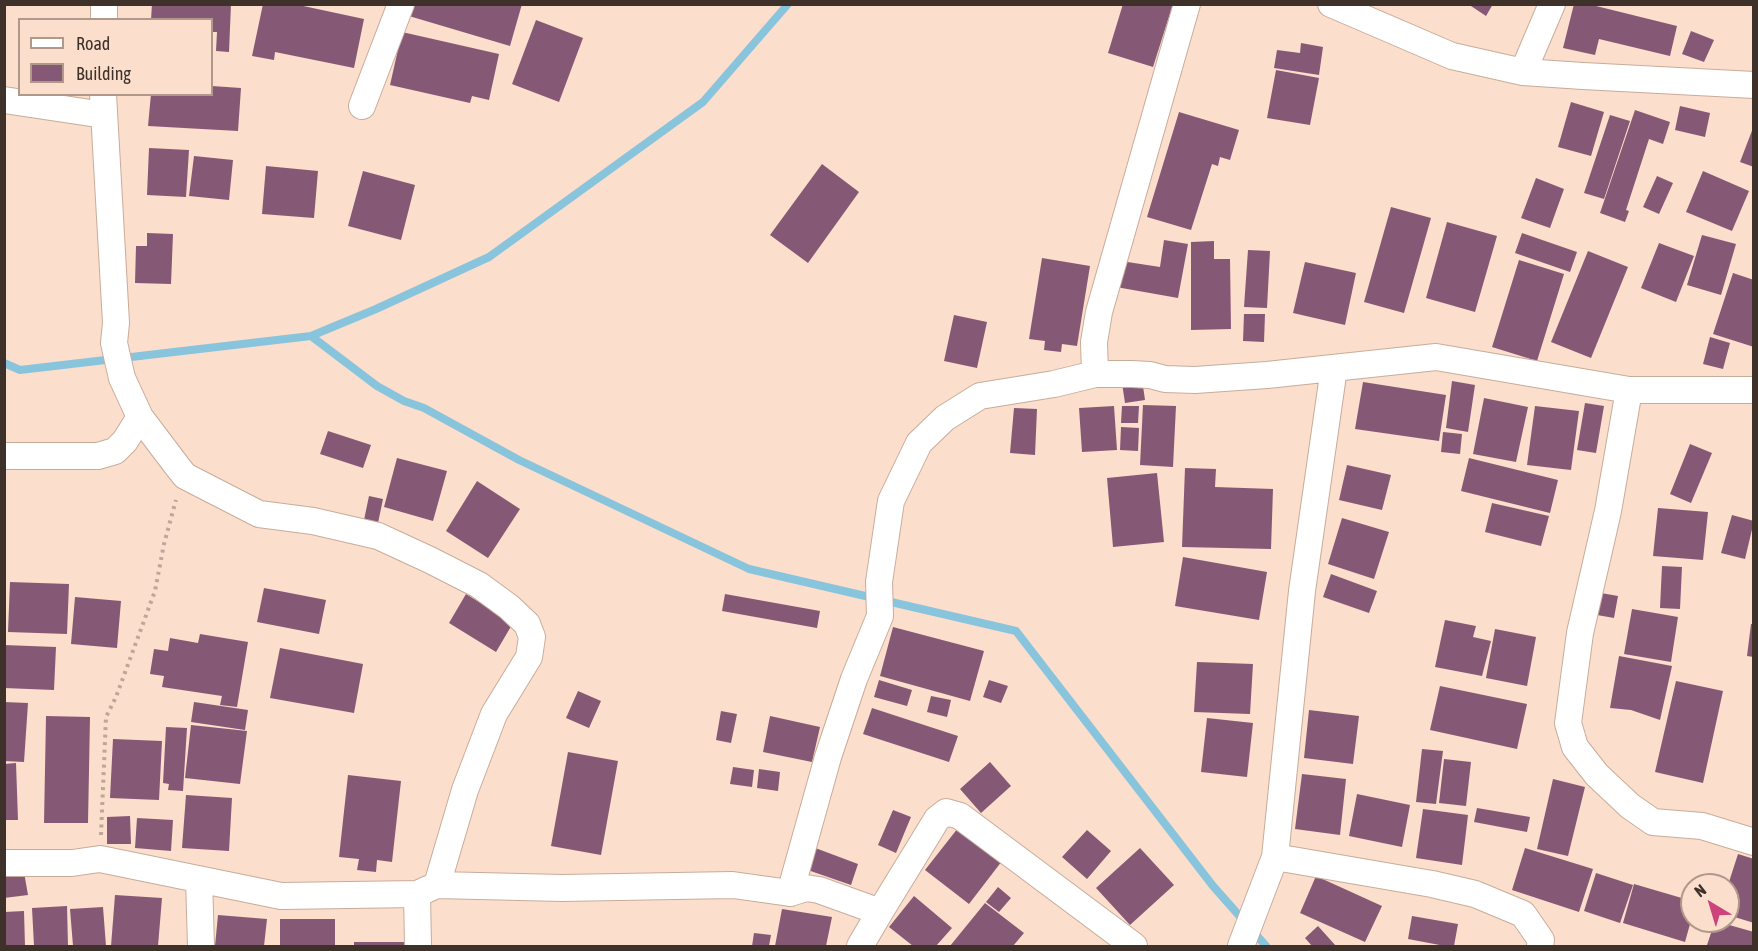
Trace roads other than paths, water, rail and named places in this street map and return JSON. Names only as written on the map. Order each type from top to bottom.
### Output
[{"type":"street","points":[[362,106],[401,4]]},
{"type":"street","points":[[1095,374],[1094,342],[1099,312],[1187,4]]},
{"type":"street","points":[[1331,4],[1452,56],[1523,72],[1754,85]]},
{"type":"street","points":[[1523,72],[1552,4]]},
{"type":"street","points":[[4,100],[104,105],[116,323],[114,343],[122,378],[140,417],[185,476],[259,514],[313,521],[378,536],[479,585],[509,607],[527,624],[532,637],[529,657],[494,714],[427,889],[418,946]]},
{"type":"street","points":[[790,893],[832,746],[854,679],[880,616],[879,582],[891,501],[919,443],[945,418],[980,396],[1053,384],[1095,374],[1149,375],[1165,379],[1195,381],[1436,357],[1629,390],[1754,390]]},
{"type":"street","points":[[1241,946],[1275,857],[1302,591],[1334,368]]},
{"type":"street","points":[[1629,390],[1608,511],[1580,633],[1568,723],[1575,747],[1597,775],[1629,806],[1653,822],[1702,826],[1754,842]]},
{"type":"street","points":[[4,456],[99,456],[115,451],[125,441],[140,417]]},
{"type":"street","points":[[860,946],[937,819],[946,812],[960,816],[1134,946]]},
{"type":"street","points":[[1275,857],[1432,884],[1475,894],[1523,914],[1541,940],[1540,946]]},
{"type":"street","points":[[4,863],[72,863],[100,859],[281,896],[427,889],[733,885],[790,893],[806,888],[819,890],[880,912]]},
{"type":"street","points":[[198,879],[201,946]]},
{"type":"waterway","points":[[4,363],[20,370],[311,336],[376,309],[489,257],[703,102],[788,4]]},
{"type":"waterway","points":[[311,336],[377,386],[404,401],[424,408],[519,460],[749,569],[1016,631],[1213,886],[1266,946]]}]
